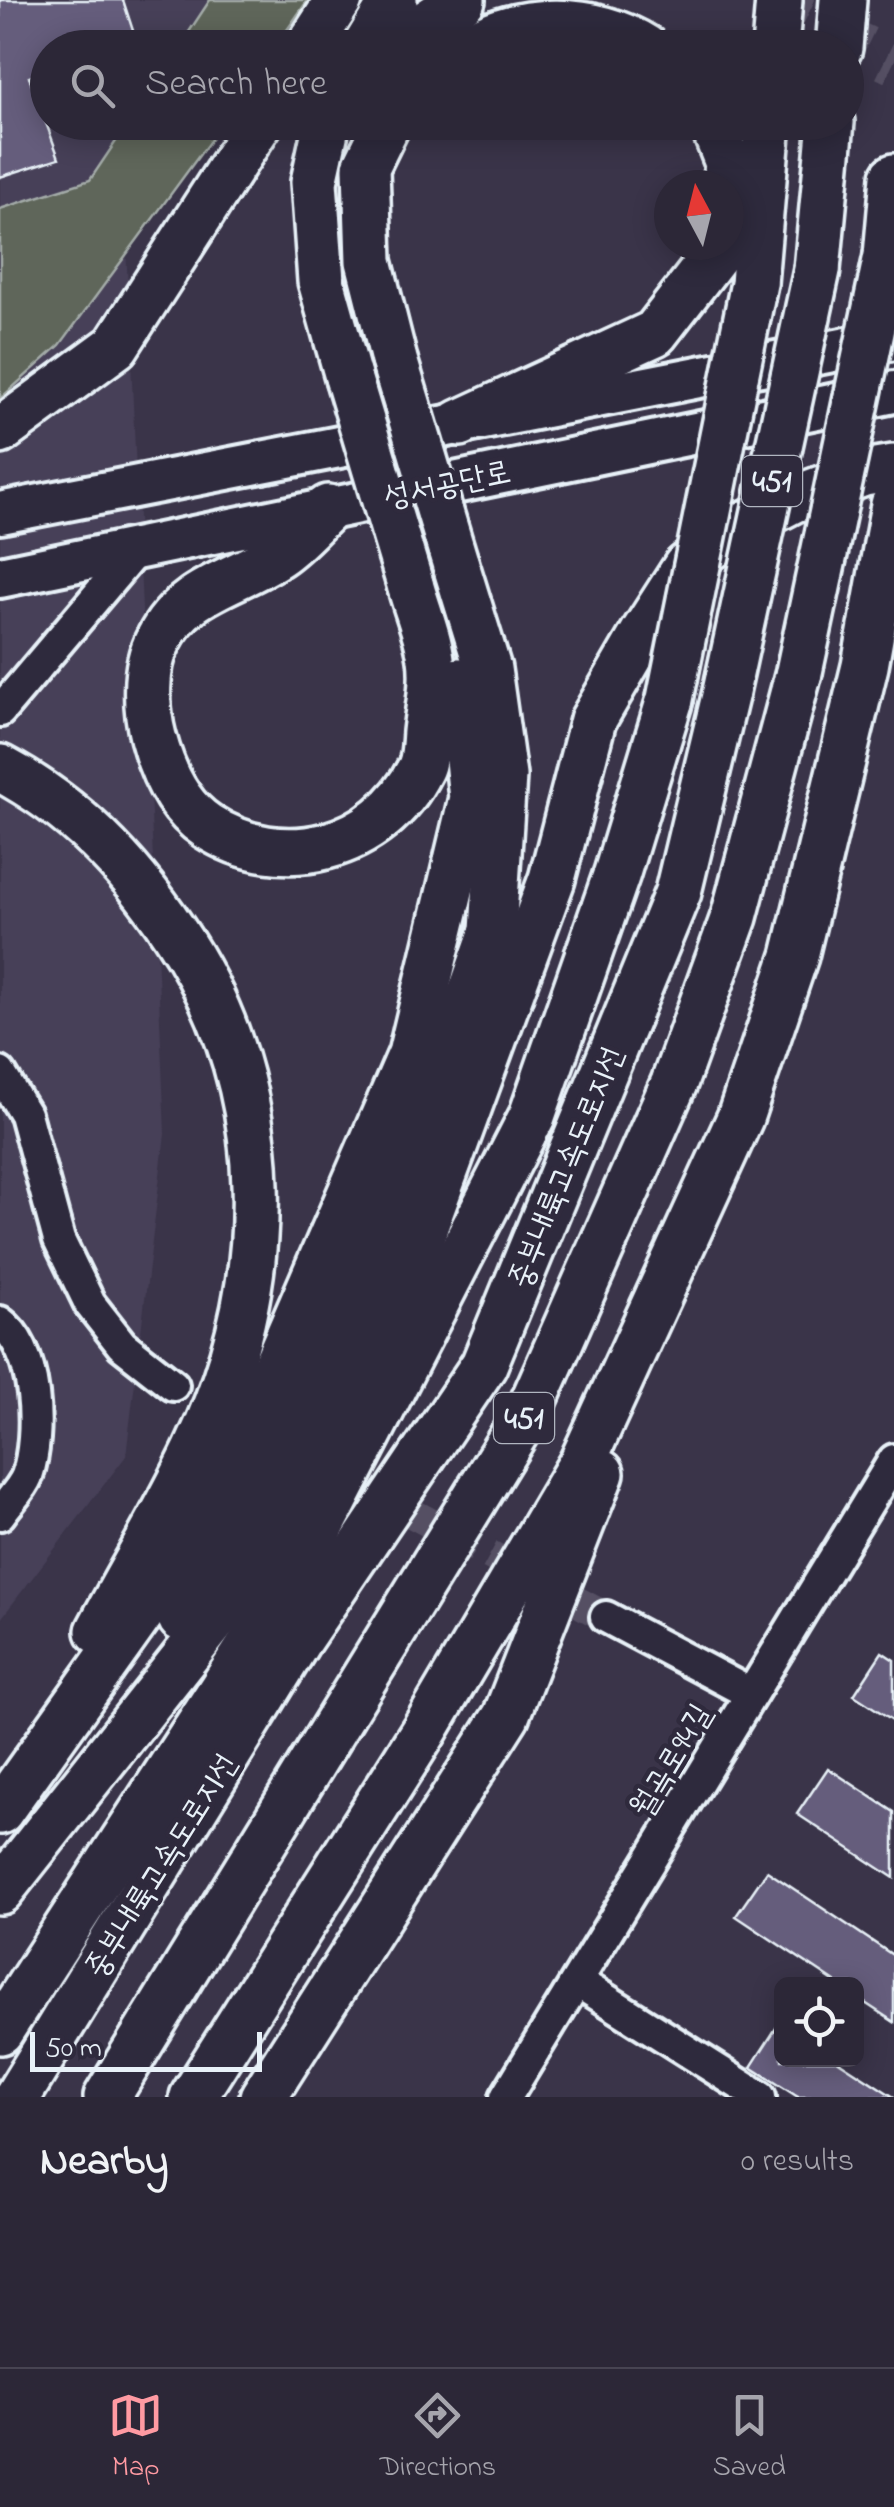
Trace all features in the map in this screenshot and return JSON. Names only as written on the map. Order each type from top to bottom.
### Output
[{"type":"highway","points":[[320,30],[339,0]]},
{"type":"highway","points":[[375,30],[394,0]]},
{"type":"highway","points":[[417,30],[462,0]]},
{"type":"highway","points":[[776,30],[779,0]]},
{"type":"highway","points":[[840,30],[843,0]]},
{"type":"highway","points":[[509,30],[546,22],[612,30]]},
{"type":"highway","points":[[0,431],[116,346],[248,140]]},
{"type":"highway","points":[[323,140],[314,182],[321,281],[370,370]]},
{"type":"highway","points":[[2,1809],[212,1513],[411,1054],[472,798],[459,668],[370,370],[337,277],[336,184],[345,140]]},
{"type":"highway","points":[[370,370],[366,167],[379,140]]},
{"type":"highway","points":[[719,140],[727,170]]},
{"type":"highway","points":[[0,2031],[298,1572],[532,1116],[617,874],[670,699],[754,284],[766,140]]},
{"type":"highway","name":"중부내륙고속도로지선","points":[[18,2097],[297,1642],[484,1365],[678,892],[726,692],[817,270],[830,140]]},
{"type":"highway","name":"중부내륙고속도로지선","points":[[107,2097],[532,1406],[681,1065],[734,917],[799,672],[887,256],[894,177]]},
{"type":"highway","points":[[460,424],[655,333],[711,260]]},
{"type":"highway","points":[[0,1891],[267,1553],[400,1294],[552,879],[593,720],[686,567],[726,535],[792,500],[864,473],[894,468]]},
{"type":"highway","points":[[263,2097],[506,1716],[740,1118],[796,956],[865,666],[894,506]]},
{"type":"highway","points":[[328,508],[278,554],[227,577],[179,610],[157,642],[148,718],[160,764],[177,796],[204,825],[231,838],[275,849],[322,851],[360,834],[396,804],[422,766],[432,670],[432,574]]},
{"type":"highway","points":[[0,1891],[241,1529],[362,1276],[474,986],[492,930],[502,776],[488,669],[432,574]]},
{"type":"highway","points":[[0,768],[32,784],[102,839],[153,901],[200,971],[238,1061],[254,1144],[258,1227],[232,1354],[198,1449],[2,1809]]},
{"type":"highway","points":[[193,2097],[424,1732],[582,1462],[740,1118]]},
{"type":"main road","name":"성서공단로","points":[[0,513],[894,340]]},
{"type":"main road","name":"성서공단로","points":[[0,577],[894,392]]},
{"type":"street","points":[[0,710],[137,549]]},
{"type":"street","points":[[0,1074],[24,1114],[59,1240],[90,1304],[122,1344],[173,1385]]},
{"type":"street","points":[[0,1322],[8,1328],[30,1370],[34,1416],[26,1477],[0,1514]]},
{"type":"street","name":"월곡로94길","points":[[506,2097],[894,1460]]},
{"type":"street","points":[[606,1617],[751,1694]]},
{"type":"street","points":[[578,1982],[760,2097]]},
{"type":"shaded area","points":[[0,0],[270,0],[250,30],[30,30],[30,140],[179,140],[125,222],[165,1134],[126,1456],[0,1620]]},
{"type":"shaded area","points":[[210,0],[308,0],[287,30],[190,30]]},
{"type":"shaded area","points":[[117,140],[211,140],[60,345],[0,399],[0,209],[90,180]]},
{"type":"building","points":[[0,0],[123,0],[133,30],[30,30],[30,140],[52,140],[59,158],[0,177]]},
{"type":"building","points":[[882,1652],[894,1660],[894,1721],[854,1695]]},
{"type":"building","points":[[828,1768],[894,1812],[894,1878],[797,1814]]},
{"type":"building","points":[[767,1871],[894,1956],[894,2022],[864,2002],[864,1977],[828,1977],[736,1916]]},
{"type":"building","points":[[774,2031],[774,2067],[848,2067],[894,2097],[798,2097],[751,2067]]},
{"type":"tunnel","points":[[765,0],[827,30]]},
{"type":"tunnel","points":[[864,48],[894,62]]},
{"type":"tunnel","points":[[331,1470],[606,1617]]}]
